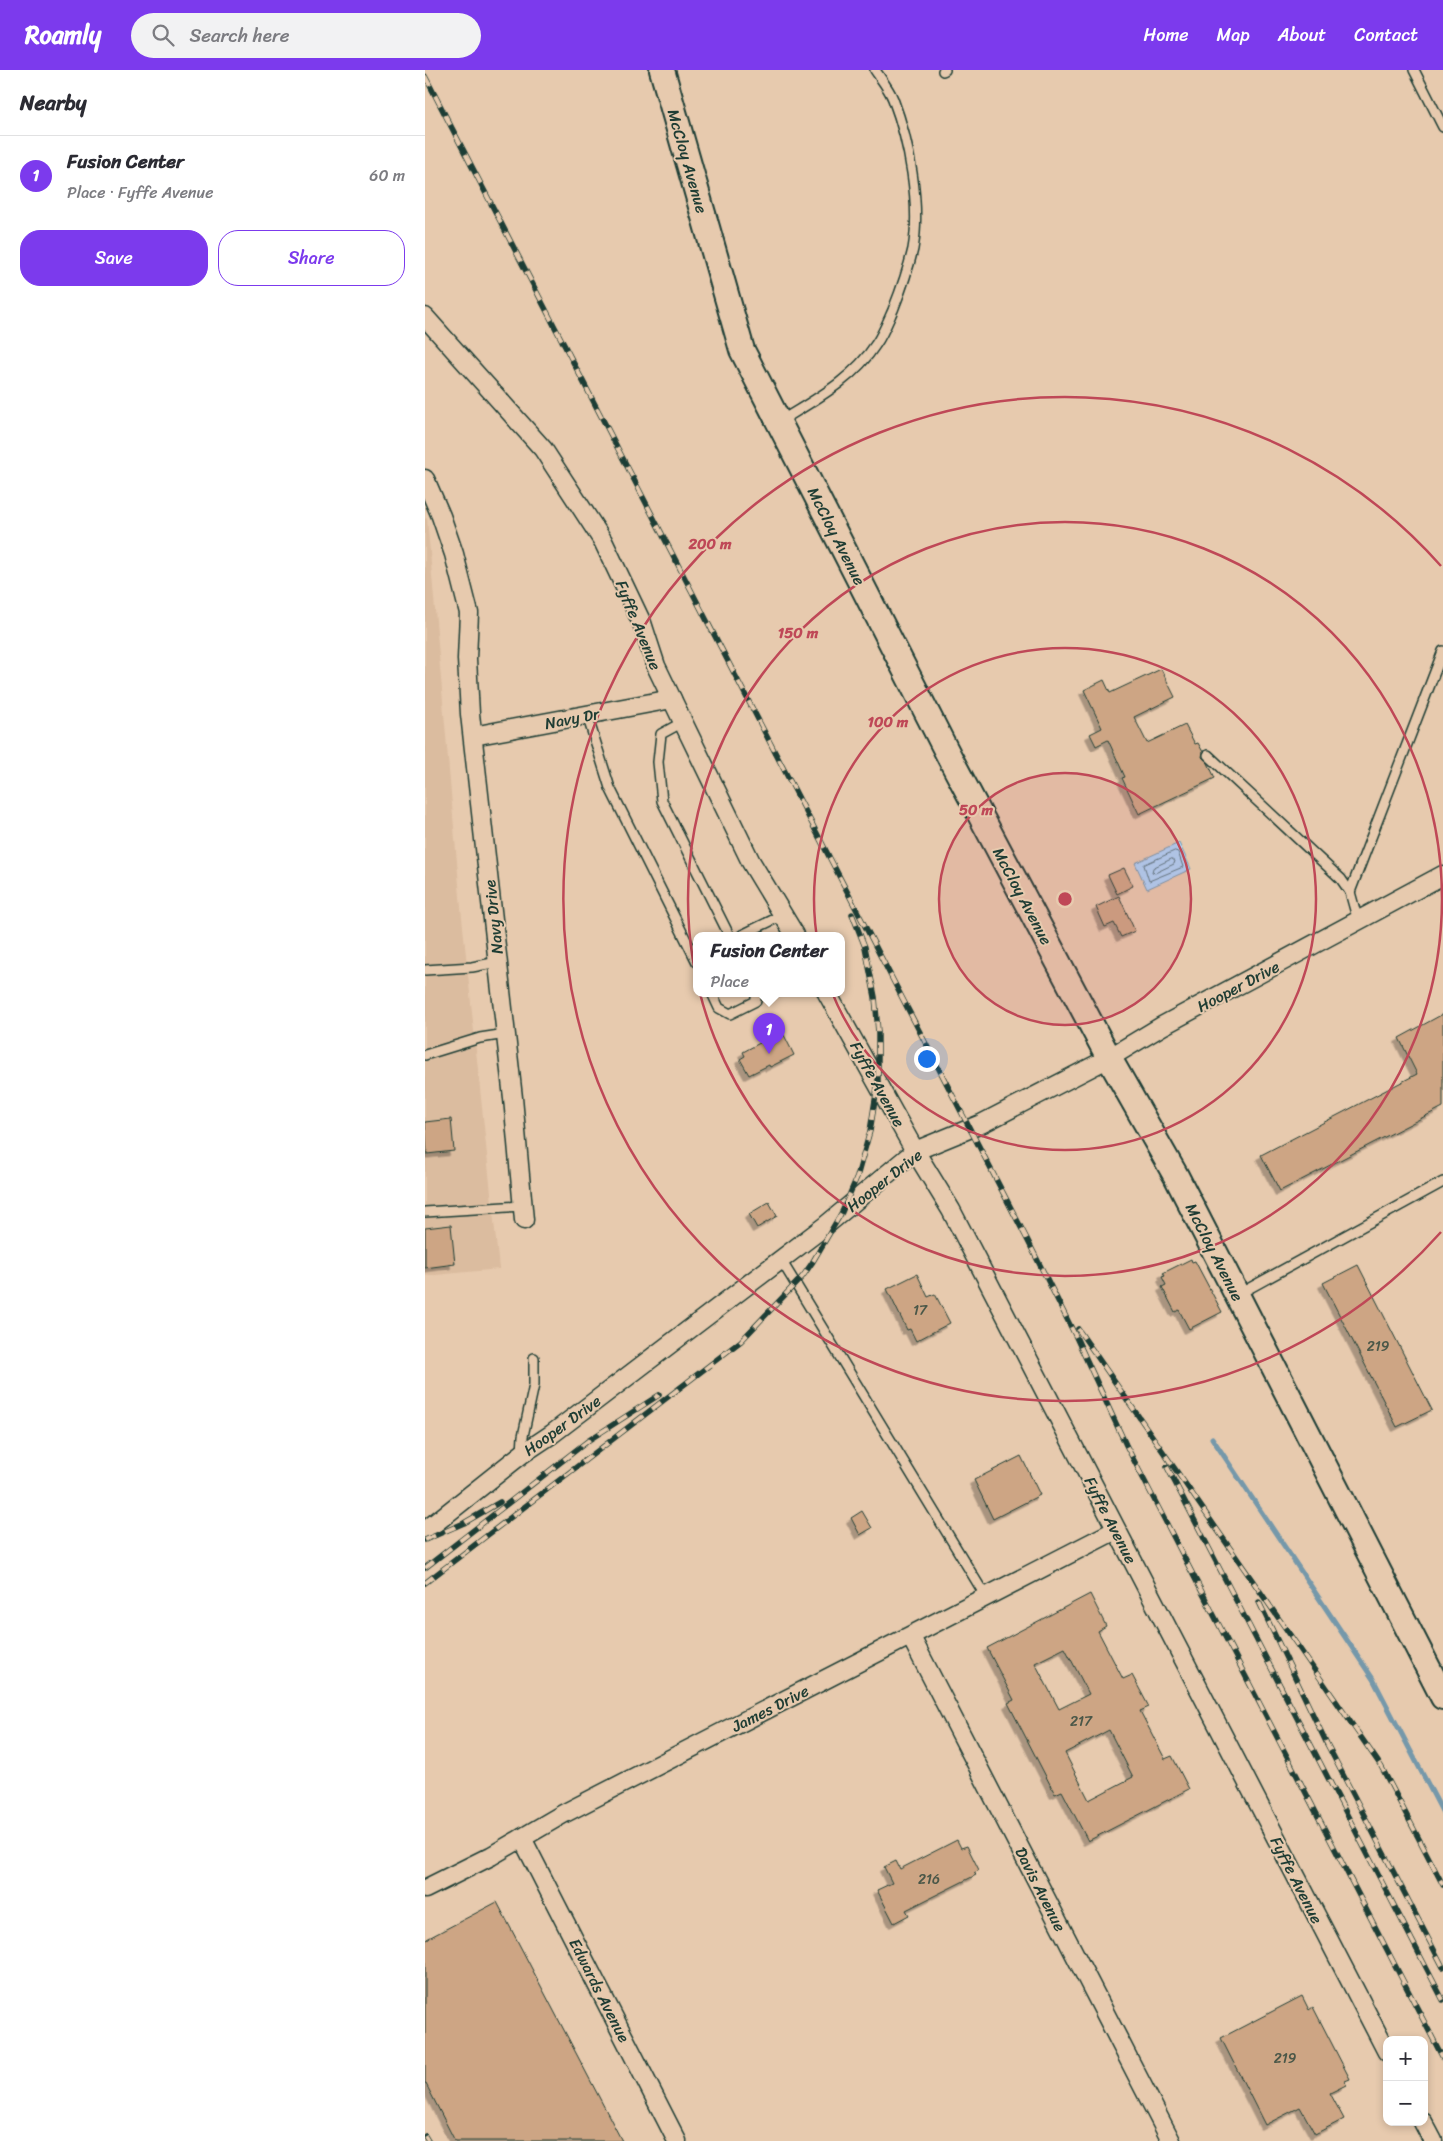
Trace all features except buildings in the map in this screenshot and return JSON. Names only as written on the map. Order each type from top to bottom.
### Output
[{"type":"street","name":"McCloy Avenue","points":[[662,70],[743,350],[950,758],[1109,1058],[1176,1176],[1443,1697]]},
{"type":"street","name":"Fyffe Avenue","points":[[425,317],[543,449],[603,541],[642,623],[656,666],[671,699],[751,862],[793,932]]},
{"type":"street","name":"Navy Drive","points":[[425,479],[441,516],[454,554],[469,613],[467,659],[473,736],[506,1034],[523,1213]]},
{"type":"street","name":"Navy Dr","points":[[473,736],[671,699]]},
{"type":"street","name":"Hooper Drive","points":[[425,1532],[522,1454],[552,1434],[825,1226],[915,1151],[981,1124],[1109,1058],[1162,1026],[1443,875]]},
{"type":"street","name":"Fyffe Avenue","points":[[829,997],[915,1151],[951,1210],[1383,2044]]},
{"type":"street","name":"James Drive","points":[[425,1889],[522,1838],[563,1814],[911,1637],[986,1596],[1116,1530]]},
{"type":"street","name":"Davis Avenue","points":[[911,1637],[1171,2141]]},
{"type":"street","name":"Edwards Avenue","points":[[522,1838],[677,2141]]},
{"type":"street","points":[[1425,2126],[1433,2141]]},
{"type":"lane","points":[[779,422],[842,382],[861,362],[876,344],[904,283],[913,247],[915,222],[913,182],[905,141],[892,98],[875,70]]},
{"type":"lane","points":[[1414,70],[1443,127]]},
{"type":"lane","points":[[1350,892],[1443,651]]},
{"type":"lane","points":[[587,715],[610,788],[693,954]]},
{"type":"lane","points":[[683,722],[661,734],[657,762],[663,801],[728,932]]},
{"type":"lane","points":[[1208,755],[1341,878],[1350,892],[1358,921]]},
{"type":"lane","points":[[748,932],[783,915]]},
{"type":"lane","points":[[425,970],[473,967],[498,962]]},
{"type":"lane","points":[[714,997],[719,1008],[731,1014],[757,1001],[756,997]]},
{"type":"lane","points":[[425,1055],[480,1038],[506,1034]]},
{"type":"lane","points":[[1237,1295],[1443,1182]]},
{"type":"lane","points":[[425,1212],[523,1213]]},
{"type":"lane","points":[[781,1260],[986,1596]]},
{"type":"lane","points":[[522,1454],[523,1436],[534,1385],[534,1358]]},
{"type":"shaded area","points":[[427,518],[461,908],[499,1269],[425,1276],[425,519]]},
{"type":"water","points":[[1179,843],[1191,869],[1147,889],[1135,863]]},
{"type":"waterway","points":[[1212,1438],[1373,1679],[1443,1813]]},
{"type":"railway","points":[[425,76],[1027,1239],[1076,1337],[1126,1445],[1443,2058]]},
{"type":"railway","points":[[425,1583],[741,1341],[803,1276],[812,1263],[842,1212],[857,1177],[870,1131],[878,1082],[878,1032],[875,997],[865,947],[852,914]]},
{"type":"railway","points":[[1078,1329],[1381,1766],[1443,1885]]},
{"type":"railway","points":[[425,1568],[589,1440],[659,1395]]},
{"type":"railway","points":[[1167,1467],[1443,2000]]},
{"type":"railway","points":[[425,1540],[464,1523],[500,1502]]},
{"type":"railway","points":[[1259,1602],[1327,1744],[1443,1967]]},
{"type":"railway","points":[[425,2136],[428,2141]]},
{"type":"place","name":"Fusion Center","points":[[769,1054]]}]
